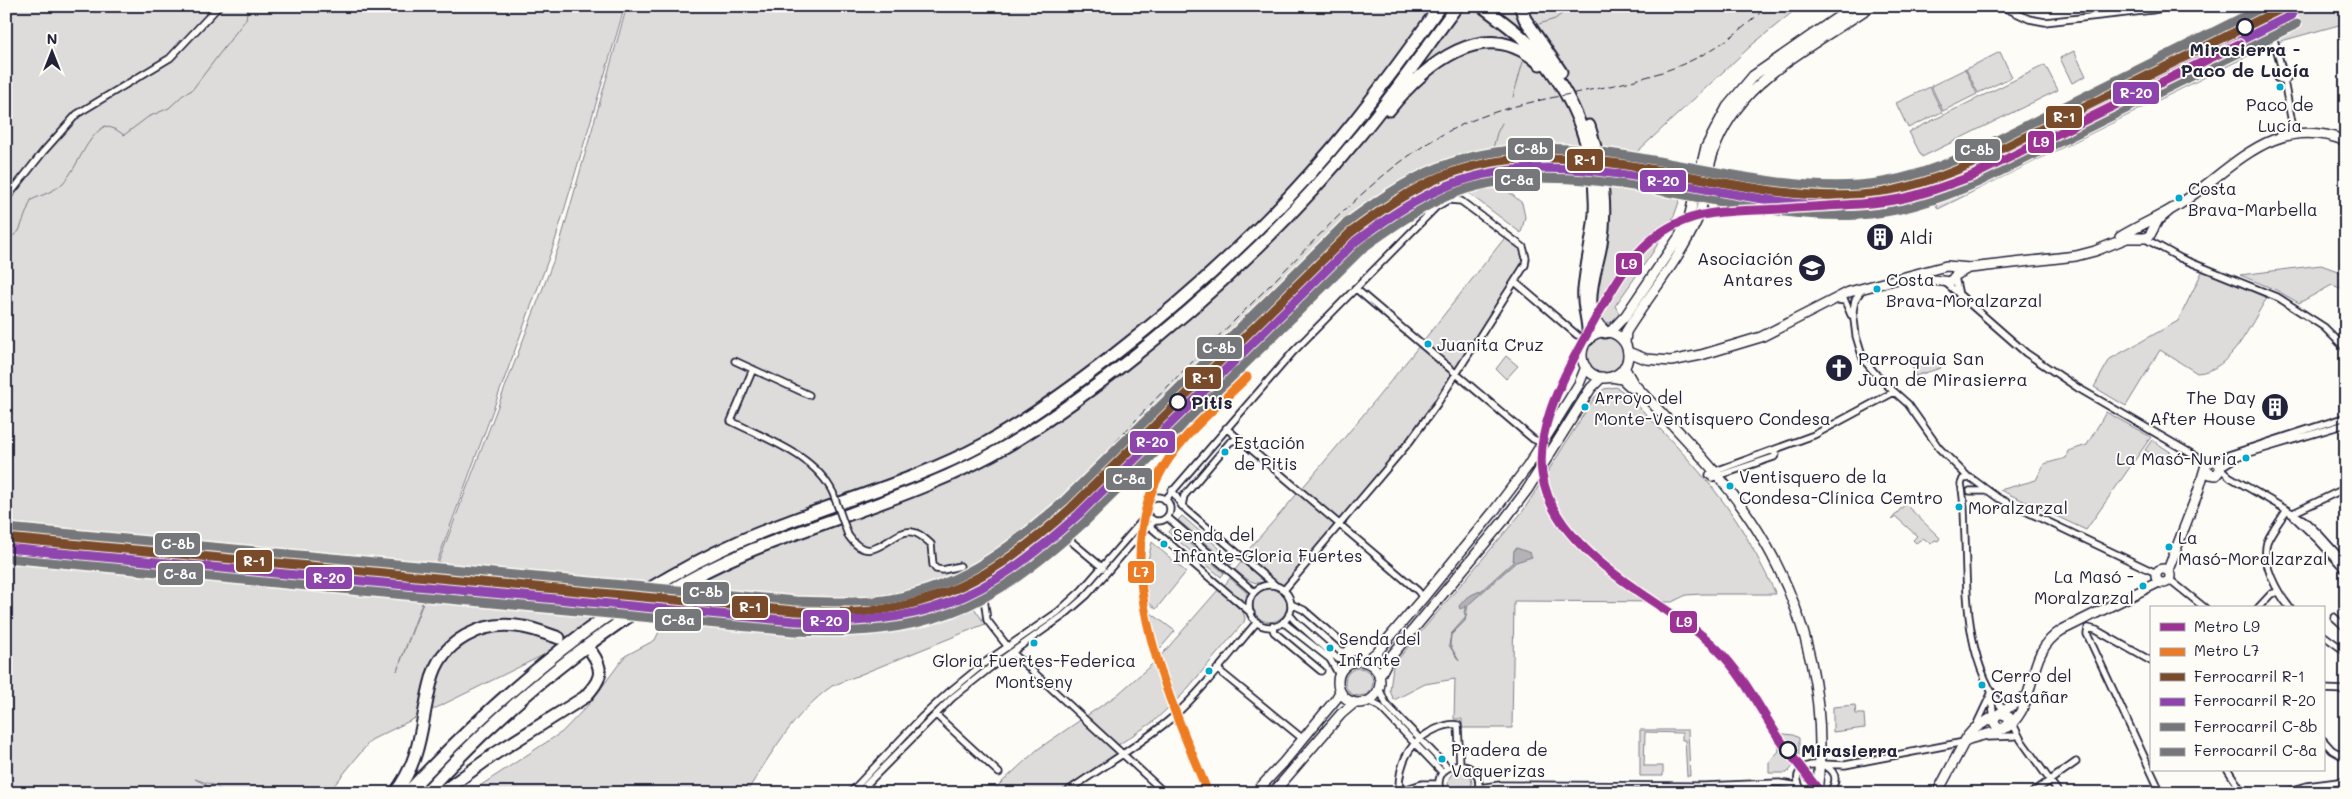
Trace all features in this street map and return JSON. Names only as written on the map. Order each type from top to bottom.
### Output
[{"type":"highway","points":[[1399,64],[1436,6]]},
{"type":"highway","points":[[407,793],[466,732],[550,658],[654,585],[698,561],[748,538],[927,471],[960,456],[1044,407],[1150,327],[1216,269],[1294,192],[1352,125],[1399,64],[1440,6]]},
{"type":"highway","points":[[1482,6],[1513,29],[1534,49],[1573,99]]},
{"type":"highway","points":[[1491,6],[1536,44],[1558,70],[1573,99],[1587,146],[1592,166],[1595,193],[1593,236],[1584,289],[1584,306],[1589,331],[1588,339]]},
{"type":"highway","points":[[1520,6],[1525,19],[1587,121],[1600,166],[1603,197],[1602,242],[1591,304],[1596,322],[1608,332]]},
{"type":"highway","points":[[1303,201],[1362,133],[1454,10]]},
{"type":"highway","points":[[425,793],[497,721],[561,666],[597,638],[678,587],[704,572],[747,552],[888,502],[965,468],[1010,444],[1051,418],[1160,336],[1225,279],[1366,138],[1402,93],[1423,72],[1442,57],[1460,49],[1480,44],[1496,43],[1511,47],[1532,57],[1552,75],[1573,99]]},
{"type":"highway","points":[[395,793],[406,778],[417,753],[434,673],[444,654],[453,644],[467,634],[486,627],[503,625],[522,627],[559,638]]},
{"type":"highway","points":[[441,793],[496,753],[585,697],[596,686],[600,674],[599,663],[592,653]]},
{"type":"street","points":[[6,198],[77,114],[170,58],[219,6]]},
{"type":"street","points":[[1713,476],[1627,383],[1593,374],[1583,362],[1582,350],[1588,339],[1596,334],[1608,332],[1626,315],[1679,236],[1689,218],[1706,147],[1726,107],[1753,76],[1854,6]]},
{"type":"street","points":[[1817,793],[1818,763],[1810,682],[1799,634],[1783,589],[1760,543],[1713,476],[1633,383],[1625,365],[1626,332],[1688,238],[1697,219],[1711,157],[1728,122],[1739,105],[1754,88],[1774,72],[1871,6]]},
{"type":"street","points":[[2001,6],[2029,19],[2045,22],[2173,6]]},
{"type":"street","points":[[2258,6],[2276,47],[2282,70],[2277,74],[2277,78],[2284,81],[2294,133]]},
{"type":"street","points":[[1445,770],[1386,704],[1379,688],[1381,671],[1388,660],[1506,519],[1527,490],[1591,388],[1625,365],[1646,359],[1671,361],[1685,359],[1736,346],[1761,337],[1842,294],[1864,288],[1910,277],[2076,256],[2095,251],[2145,231],[2169,211],[2258,147],[2294,133],[2322,134],[2346,141]]},
{"type":"street","points":[[1165,500],[1293,352],[1398,244],[1444,202],[1455,199],[1461,201],[1523,247],[1525,265],[1410,441],[1284,590]]},
{"type":"street","points":[[2145,231],[2164,248],[2180,258],[2279,298],[2324,327],[2346,349]]},
{"type":"street","points":[[2145,231],[2164,248]]},
{"type":"street","points":[[1951,272],[1939,272],[1943,281],[2026,353],[2078,388],[2197,457],[2288,513],[2304,520],[2346,564]]},
{"type":"street","points":[[1910,277],[1950,282],[1951,272]]},
{"type":"street","points":[[1951,272],[1960,294]]},
{"type":"street","points":[[1515,282],[1577,335]]},
{"type":"street","points":[[1355,288],[1533,439],[1542,443]]},
{"type":"street","points":[[1853,322],[1854,303],[1864,288]]},
{"type":"street","points":[[1810,311],[1842,300],[1848,306],[1863,359],[1908,404],[1939,448],[1974,482],[1988,492],[2164,583],[2198,492],[2213,468],[2239,456],[2346,424]]},
{"type":"street","points":[[1608,332],[1626,347],[1646,359]]},
{"type":"street","points":[[735,361],[809,395]]},
{"type":"street","points":[[1365,662],[1377,652],[1494,511],[1542,443],[1579,384],[1586,367]]},
{"type":"street","points":[[753,369],[731,420],[812,464],[824,477],[833,493],[848,535],[858,546],[873,549],[887,543],[900,533],[910,531],[921,535],[931,544],[933,565],[936,569],[943,570],[960,566]]},
{"type":"street","points":[[1713,476],[1774,457],[1776,454],[1773,450],[1814,435],[1894,392]]},
{"type":"street","points":[[2213,468],[2346,418]]},
{"type":"street","points":[[1226,428],[1423,598]]},
{"type":"street","points":[[1182,504],[1230,442],[1238,439]]},
{"type":"street","points":[[1957,467],[1962,485],[1964,507],[1969,628],[1981,670],[2003,718],[2059,793]]},
{"type":"street","points":[[1962,485],[1968,477]]},
{"type":"street","points":[[1964,507],[1974,482]]},
{"type":"street","points":[[1962,485],[1971,491],[1988,492]]},
{"type":"street","points":[[2288,606],[2278,592],[2266,551],[2267,541],[2288,513],[2346,488]]},
{"type":"street","points":[[1148,525],[1251,613],[1257,622],[1266,626],[1272,626],[1283,622],[1289,614],[1291,604],[1284,590],[1275,585],[1182,504],[1172,490]]},
{"type":"street","points":[[858,793],[935,714],[991,667],[1063,616],[1088,595],[1148,525],[1167,517],[1170,508],[1165,500],[1157,498],[1150,500],[1146,507],[1147,515],[1155,521]]},
{"type":"street","points":[[2288,513],[2318,540],[2346,571]]},
{"type":"street","points":[[850,793],[922,717],[948,693],[1058,612],[1103,568],[1147,515]]},
{"type":"street","points":[[1167,517],[1254,592]]},
{"type":"street","points":[[1060,532],[1103,568]]},
{"type":"street","points":[[2018,737],[2019,714],[2027,696],[2039,654],[2046,643],[2062,630],[2085,624],[2146,588],[2157,578],[2160,569],[2167,573],[2203,606]]},
{"type":"street","points":[[1251,613],[1250,602],[1254,592],[1264,586],[1275,585]]},
{"type":"street","points":[[977,586],[984,598],[987,620],[1008,647]]},
{"type":"street","points":[[2260,606],[2271,594],[2278,592]]},
{"type":"street","points":[[1291,604],[1304,610],[1343,644]]},
{"type":"street","points":[[1289,614],[1338,658],[1352,662],[1365,662],[1372,666],[1380,677]]},
{"type":"street","points":[[2334,617],[2346,628]]},
{"type":"street","points":[[1065,793],[1174,716],[1257,622]]},
{"type":"street","points":[[1283,622],[1330,659],[1339,675],[1340,692],[1343,697],[1354,703]]},
{"type":"street","points":[[2085,624],[2150,660]]},
{"type":"street","points":[[2085,624],[2086,634],[2150,770]]},
{"type":"street","points":[[1272,626],[1274,632],[1321,671]]},
{"type":"street","points":[[2324,636],[2346,652]]},
{"type":"street","points":[[1011,653],[1165,793]]},
{"type":"street","points":[[1339,675],[1343,668],[1352,662]]},
{"type":"street","points":[[1217,669],[1303,739]]},
{"type":"street","points":[[1368,701],[1379,688]]},
{"type":"street","points":[[2324,689],[2346,690]]},
{"type":"street","points":[[1255,793],[1303,739],[1340,692]]},
{"type":"street","points":[[1991,694],[2003,718],[2018,737]]},
{"type":"street","points":[[1937,793],[1964,742],[1977,728],[1991,694]]},
{"type":"street","points":[[1977,728],[1988,734],[2027,696]]},
{"type":"street","points":[[1273,793],[1340,714],[1354,703],[1368,701],[1380,707],[1414,744],[1445,770]]},
{"type":"street","points":[[935,714],[999,772]]},
{"type":"street","points":[[1977,728],[2019,714]]},
{"type":"street","points":[[1439,784],[1422,784],[1398,792],[1402,765],[1418,739],[1440,727],[1456,724],[1460,727],[1460,764]]},
{"type":"street","points":[[1977,728],[2018,737]]},
{"type":"street","points":[[2324,741],[2332,750],[2346,758]]},
{"type":"street","points":[[1804,793],[1799,786],[1799,777],[1805,767],[1818,763],[1832,766],[1845,765],[1964,742]]},
{"type":"street","points":[[2032,793],[2076,762]]},
{"type":"street","points":[[1818,763],[1829,769],[1833,774],[1834,783],[1829,793]]},
{"type":"street","points":[[1812,793],[1818,763]]},
{"type":"street","points":[[1441,793],[1439,784],[1445,770],[1460,764],[1472,769],[1478,779],[1477,791],[1500,785]]},
{"type":"street","points":[[1833,774],[1837,769],[1845,765]]},
{"type":"street","points":[[2151,772],[2161,793]]},
{"type":"street","points":[[2229,772],[2243,793]]},
{"type":"street","points":[[1478,779],[1500,785],[1703,789],[1779,783],[1799,777]]},
{"type":"street","points":[[2283,793],[2307,786],[2346,781]]},
{"type":"street","points":[[1779,783],[1799,786]]},
{"type":"street","points":[[867,784],[875,793]]},
{"type":"shaded area","points":[[6,6],[625,6],[555,241],[397,671],[559,246],[627,6],[1800,6],[1753,44],[1623,165],[1448,171],[1373,214],[1071,508],[961,588],[809,610],[649,603],[371,740],[328,793],[226,793],[213,785],[195,779],[222,793],[6,793]]},
{"type":"shaded area","points":[[2305,6],[2346,6],[2346,23],[2274,43],[1938,209],[1928,186],[1974,170],[2002,153],[2091,110],[2093,107],[2258,26]]},
{"type":"shaded area","points":[[2074,51],[2086,76],[2072,83],[2060,58]]},
{"type":"shaded area","points":[[2000,52],[2012,77],[1978,93],[1966,69]]},
{"type":"shaded area","points":[[2045,65],[2058,90],[1922,157],[1909,132]]},
{"type":"shaded area","points":[[1965,69],[1977,94],[1943,111],[1931,86]]},
{"type":"shaded area","points":[[1930,87],[1942,112],[1908,128],[1896,103]]},
{"type":"shaded area","points":[[1617,167],[1624,168],[1626,172],[1693,180],[1683,191],[1674,216],[1653,252],[1615,306],[1620,315],[1610,323],[1605,322],[1595,306],[1605,170],[1608,173]]},
{"type":"shaded area","points":[[1491,177],[1522,203],[1525,217],[1521,233],[1459,186]]},
{"type":"shaded area","points":[[1507,235],[1523,247],[1525,265],[1410,441],[1284,590],[1275,585],[1242,557],[1344,438]]},
{"type":"shaded area","points":[[2321,265],[2346,274],[2346,290],[2332,285],[2299,303],[2276,290],[2240,275]]},
{"type":"shaded area","points":[[2203,270],[2267,298],[2247,333],[2230,355],[2220,364],[2209,370],[2197,373],[2160,350],[2126,406],[2094,387],[2110,359],[2178,321]]},
{"type":"shaded area","points":[[1605,336],[1612,337],[1618,341],[1622,347],[1622,361],[1618,367],[1612,371],[1605,372],[1598,371],[1592,367],[1588,361],[1587,354],[1588,347],[1592,341],[1598,337]]},
{"type":"shaded area","points":[[1936,354],[1941,368],[1915,376],[1911,362]]},
{"type":"shaded area","points":[[1506,356],[1518,366],[1506,379],[1496,369]]},
{"type":"shaded area","points":[[1616,387],[1628,395],[1685,455],[1712,487],[1741,529],[1776,594],[1686,595],[1672,602],[1514,601],[1512,728],[1462,728],[1462,719],[1454,719],[1455,679],[1425,684],[1394,700],[1390,691],[1393,665],[1523,511],[1594,398],[1604,389]]},
{"type":"shaded area","points":[[2106,412],[2151,437],[2086,530],[2000,490],[2036,480],[2044,464],[2066,458],[2068,451],[2087,445]]},
{"type":"shaded area","points":[[2152,440],[2172,453],[2166,463],[2145,450]]},
{"type":"shaded area","points":[[1905,504],[1940,538],[1938,541],[1935,540],[1931,544],[1923,538],[1916,543],[1913,540],[1917,536],[1896,517],[1891,520]]},
{"type":"shaded area","points":[[1182,516],[1234,561],[1231,565],[1178,520]]},
{"type":"shaded area","points":[[1171,528],[1224,573],[1221,577],[1168,532]]},
{"type":"shaded area","points":[[1152,542],[1186,572],[1156,609],[1147,601],[1148,560]]},
{"type":"shaded area","points":[[1517,548],[1530,553],[1532,557],[1516,562],[1468,605],[1466,617],[1464,612],[1466,606],[1460,609],[1459,606],[1467,597],[1482,590],[1513,562],[1514,550]]},
{"type":"shaded area","points":[[1242,561],[1266,581],[1261,583],[1253,582],[1235,570]]},
{"type":"shaded area","points":[[1230,578],[1247,593],[1245,604],[1224,586]]},
{"type":"shaded area","points":[[1270,588],[1277,589],[1282,593],[1286,598],[1286,612],[1282,617],[1277,621],[1270,622],[1263,621],[1258,617],[1254,612],[1253,605],[1254,598],[1258,593],[1263,589]]},
{"type":"shaded area","points":[[1218,590],[1243,612],[1244,622],[1182,695],[1153,722],[1115,747],[1122,754],[1065,793],[990,793],[1038,749],[1117,695],[1158,659]]},
{"type":"shaded area","points":[[968,599],[985,624],[832,686],[818,697],[795,721],[774,749],[746,793],[469,793],[562,732],[590,703],[625,656],[655,640],[670,609],[815,622],[876,618]]},
{"type":"shaded area","points":[[1147,610],[1175,631],[1157,652]]},
{"type":"shaded area","points":[[1466,617],[1465,621],[1451,635],[1450,645],[1459,661],[1449,645],[1451,634]]},
{"type":"shaded area","points":[[1359,668],[1369,672],[1373,682],[1369,692],[1359,696],[1349,692],[1345,682],[1349,672]]},
{"type":"shaded area","points":[[1855,705],[1856,714],[1864,714],[1865,728],[1833,732],[1833,707]]},
{"type":"shaded area","points":[[1640,730],[1688,730],[1690,776],[1687,776],[1685,740],[1682,740],[1682,733],[1645,732],[1644,766],[1663,766],[1663,776],[1640,776]]},
{"type":"shaded area","points":[[1776,733],[1793,735],[1799,738],[1799,760],[1787,773],[1769,773],[1769,762],[1779,751]]},
{"type":"shaded area","points":[[1460,771],[1469,774],[1472,783],[1469,792],[1460,795],[1451,792],[1448,783],[1451,774]]},
{"type":"waterway","points":[[6,242],[19,231],[31,200],[52,191],[63,183],[98,131],[105,126],[115,129],[124,135],[148,117],[169,108],[183,95],[192,90],[246,19],[248,6]]},
{"type":"waterway","points":[[1539,24],[1555,19],[1572,6]]},
{"type":"waterway","points":[[1513,97],[1523,62]]},
{"type":"waterway","points":[[1492,152],[1502,123]]},
{"type":"waterway","points":[[6,226],[13,235]]},
{"type":"tunnel","points":[[960,566],[977,585]]},
{"type":"railway","points":[[676,596],[788,599],[852,598],[915,589],[965,571],[994,555],[1045,515],[1169,386],[1349,206],[1389,171],[1411,155],[1433,140],[1463,124],[1493,113],[1524,104],[1650,76],[1693,60],[1727,40],[1767,6]]},
{"type":"metro line","name":"L9","points":[[1821,793],[1782,742],[1735,670],[1718,650],[1689,625],[1635,589],[1596,559],[1568,531],[1551,503],[1542,474],[1542,444],[1550,410],[1588,332],[1616,283],[1638,253],[1651,240],[1683,221],[1706,214],[1730,211],[1874,203],[1910,197],[1931,191],[1972,176],[2239,44]]},
{"type":"metro line","name":"L7","points":[[1208,793],[1163,679],[1151,638],[1143,597],[1140,556],[1144,517],[1157,479],[1165,464],[1186,437],[1247,377]]},
{"type":"rail line","name":"C-8b","points":[[7,528],[796,601],[866,602],[904,596],[930,589],[954,579],[978,566],[1022,536],[1064,501],[1344,225],[1390,193],[1440,167],[1491,153],[1543,148],[1596,151],[1806,185],[1858,185],[1886,182],[1927,171],[1967,155],[2265,6]]},
{"type":"rail line","name":"R-1","points":[[6,538],[795,611],[858,612],[908,605],[934,597],[983,575],[1027,545],[1071,508],[1350,233],[1407,194],[1443,176],[1494,162],[1545,158],[1597,161],[1808,195],[1859,195],[1888,192],[1930,180],[1971,164],[2287,6]]},
{"type":"rail line","name":"R-20","points":[[6,548],[794,621],[880,619],[916,613],[949,602],[980,588],[1012,569],[1044,545],[1078,515],[1356,241],[1411,204],[1447,186],[1496,172],[1546,168],[1598,171],[1757,198],[1809,204],[1859,205],[1904,198],[1933,190],[1975,173],[2292,15]]},
{"type":"rail line","name":"C-8a","points":[[6,558],[793,631],[840,632],[881,629],[918,623],[952,612],[985,597],[1017,577],[1050,552],[1085,522],[1363,248],[1394,226],[1438,200],[1498,182],[1548,178],[1599,181],[1758,208],[1809,214],[1859,215],[1905,208],[1950,194],[1979,182],[2297,24]]},
{"type":"place","name":"Mirasierra - Paco de Lucía","points":[[2245,27]]},
{"type":"place","name":"Paco de Lucía","points":[[2280,87]]},
{"type":"place","name":"Costa Brava-Marbella","points":[[2179,198]]},
{"type":"place","name":"Aldi","points":[[1880,237]]},
{"type":"place","name":"Asociación Antares","points":[[1812,268]]},
{"type":"place","name":"Costa Brava-Moralzarzal","points":[[1877,289]]},
{"type":"place","name":"Juanita Cruz","points":[[1428,344]]},
{"type":"place","name":"Parroquia San Juan de Mirasierra","points":[[1839,368]]},
{"type":"place","name":"Pitis","points":[[1178,402]]},
{"type":"place","name":"Arroyo del Monte-Ventisquero Condesa","points":[[1585,407]]},
{"type":"place","name":"The Day After House","points":[[2275,407]]},
{"type":"place","name":"Estación de Pitis","points":[[1225,452]]},
{"type":"place","name":"La Masó-Nuria","points":[[2246,458]]},
{"type":"place","name":"Ventisquero de la Condesa-Clínica Cemtro","points":[[1730,486]]},
{"type":"place","name":"Moralzarzal","points":[[1959,507]]},
{"type":"place","name":"Senda del Infante-Gloria Fuertes","points":[[1164,544]]},
{"type":"place","name":"La Masó-Moralzarzal","points":[[2169,547]]},
{"type":"place","name":"La Masó - Moralzarzal","points":[[2143,586]]},
{"type":"place","name":"Gloria Fuertes-Federica Montseny","points":[[1034,643]]},
{"type":"place","name":"Senda del Infante","points":[[1330,648]]},
{"type":"place","name":"Cerro del Castañar","points":[[1982,685]]},
{"type":"place","name":"Mirasierra","points":[[1788,750]]},
{"type":"place","name":"Pradera de Vaquerizas","points":[[1442,759]]}]
